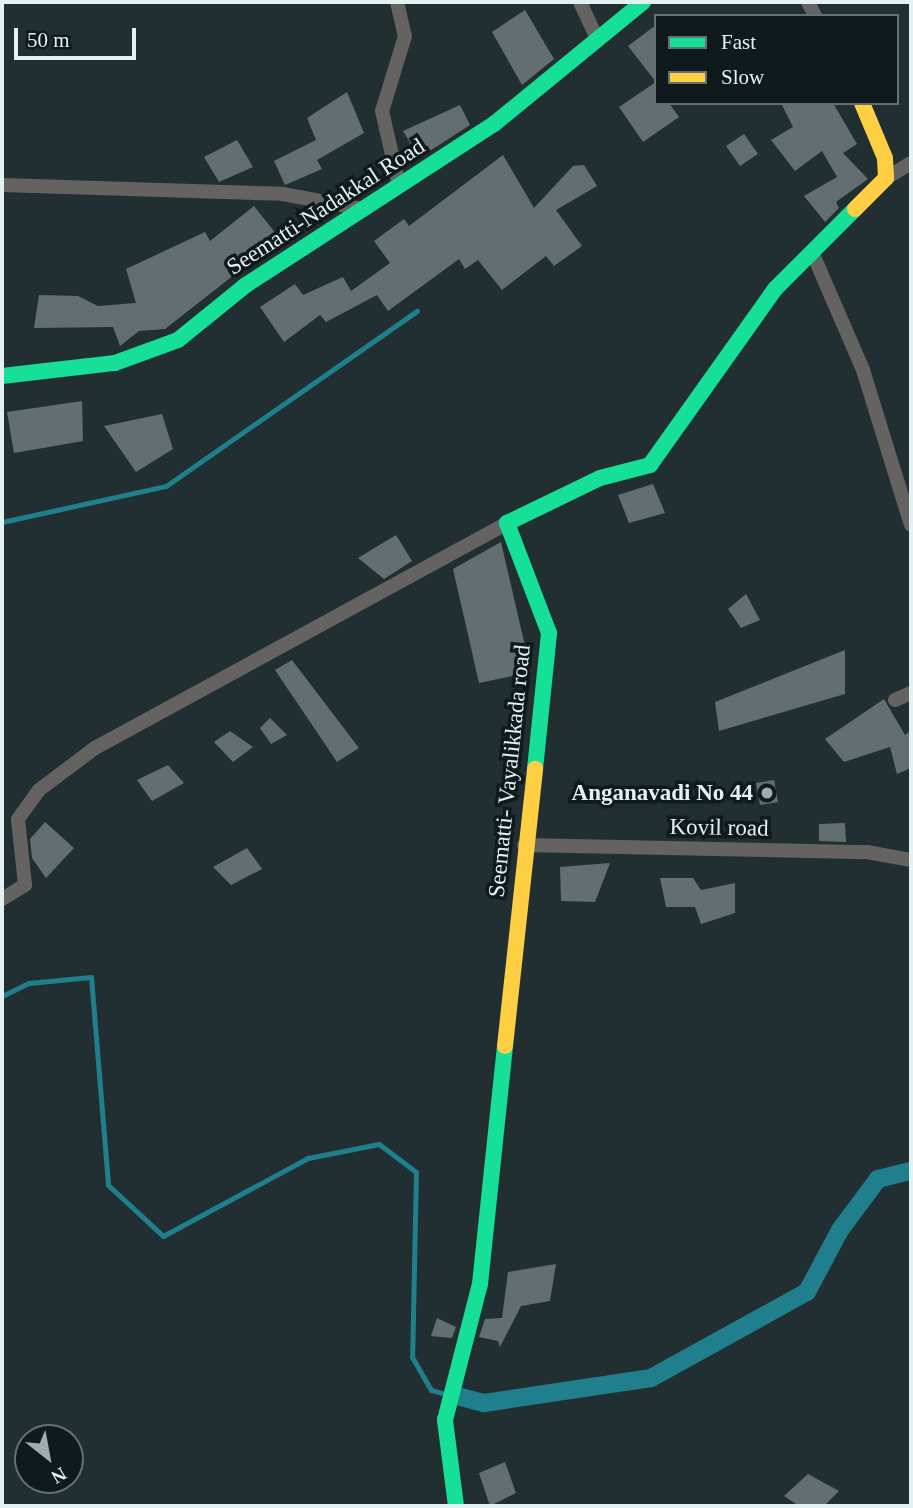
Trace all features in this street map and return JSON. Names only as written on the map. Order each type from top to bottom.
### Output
[{"type":"street","points":[[397,2],[405,36],[382,111],[399,185]]},
{"type":"street","points":[[580,2],[596,36]]},
{"type":"street","name":"Seematti-Nadakkal Road","points":[[2,376],[115,363],[178,340],[246,285],[494,124],[596,36],[643,2]]},
{"type":"street","points":[[863,105],[885,158],[886,178]]},
{"type":"street","points":[[2,900],[24,885],[18,819],[39,790],[95,748],[507,523],[600,478],[650,465],[775,289],[886,178],[911,163]]},
{"type":"street","points":[[2,185],[283,194],[362,209]]},
{"type":"street","points":[[812,252],[863,370],[911,525]]},
{"type":"street","name":"Seematti- Vayalikkada road","points":[[456,1506],[445,1420],[480,1284],[524,845],[549,633],[507,523]]},
{"type":"street","points":[[895,700],[911,693]]},
{"type":"street","name":"Kovil road","points":[[524,845],[867,852],[911,860]]},
{"type":"building","points":[[525,10],[554,59],[522,85],[492,32]]},
{"type":"building","points":[[654,26],[654,79],[628,46]]},
{"type":"building","points":[[654,83],[654,105],[670,105],[679,117],[643,142],[619,107]]},
{"type":"building","points":[[347,92],[364,133],[317,160],[322,169],[285,185],[274,161],[316,140],[307,118]]},
{"type":"building","points":[[460,105],[470,125],[419,158],[403,131]]},
{"type":"building","points":[[782,105],[834,105],[857,144],[843,153],[868,179],[836,202],[839,208],[825,222],[804,196],[837,177],[822,151],[795,171],[771,140],[793,127]]},
{"type":"building","points":[[744,134],[758,154],[740,166],[726,146]]},
{"type":"building","points":[[237,140],[253,167],[219,182],[204,157]]},
{"type":"building","points":[[503,155],[534,208],[573,166],[584,165],[597,186],[556,210],[582,246],[554,266],[546,256],[502,290],[478,260],[465,269],[459,259],[388,311],[377,295],[326,322],[320,315],[284,342],[260,307],[295,284],[303,295],[343,277],[351,291],[390,263],[374,241],[404,219],[409,226]]},
{"type":"building","points":[[254,206],[280,239],[165,329],[139,331],[120,346],[113,327],[34,328],[39,295],[78,296],[98,306],[136,303],[126,269],[205,232],[210,241]]},
{"type":"building","points":[[82,401],[83,441],[14,453],[7,412]]},
{"type":"building","points":[[162,414],[173,449],[136,472],[104,426]]},
{"type":"building","points":[[653,484],[665,513],[629,523],[618,495]]},
{"type":"building","points":[[396,535],[412,561],[384,579],[358,558]]},
{"type":"building","points":[[501,542],[531,672],[479,683],[453,569]]},
{"type":"building","points":[[746,594],[760,620],[741,628],[728,609]]},
{"type":"building","points":[[845,650],[845,694],[719,731],[715,702]]},
{"type":"building","points":[[292,660],[359,748],[337,762],[275,670]]},
{"type":"building","points":[[884,699],[905,735],[911,730],[911,768],[897,774],[890,747],[844,762],[825,739]]},
{"type":"building","points":[[270,718],[287,735],[271,744],[260,728]]},
{"type":"building","points":[[230,731],[253,747],[233,762],[214,742]]},
{"type":"building","points":[[168,765],[184,783],[152,801],[137,780]]},
{"type":"building","name":"Anganavadi No 44","points":[[774,780],[778,802],[760,805],[756,783]]},
{"type":"building","points":[[45,822],[74,848],[46,878],[32,858],[30,839]]},
{"type":"building","points":[[845,823],[846,842],[819,841],[819,824]]},
{"type":"building","points":[[247,848],[262,869],[231,885],[213,867]]},
{"type":"building","points":[[610,863],[595,902],[561,901],[560,867]]},
{"type":"building","points":[[660,878],[693,878],[701,890],[735,883],[735,913],[701,924],[695,907],[666,907]]},
{"type":"building","points":[[556,1264],[550,1301],[521,1306],[500,1347],[498,1341],[479,1337],[485,1319],[502,1318],[508,1272]]},
{"type":"building","points":[[437,1318],[456,1327],[452,1338],[431,1336]]},
{"type":"building","points":[[505,1462],[516,1493],[490,1506],[479,1473]]},
{"type":"building","points":[[808,1474],[839,1491],[824,1506],[799,1506],[784,1496]]},
{"type":"waterway","points":[[2,522],[166,486],[417,311]]},
{"type":"waterway","points":[[2,996],[29,983],[91,977],[108,1185],[163,1236],[308,1158],[379,1144],[416,1172],[412,1357],[431,1390],[442,1393]]},
{"type":"waterway","points":[[461,1397],[484,1403],[651,1378],[807,1292],[840,1230],[878,1179],[911,1171]]},
{"type":"traffic: fast","points":[[2,376],[115,363],[178,340],[246,285],[494,124],[643,2]]},
{"type":"traffic: fast","points":[[535,769],[549,633],[507,523],[600,478],[650,465],[775,289],[855,209]]},
{"type":"traffic: fast","points":[[456,1506],[445,1420],[480,1284],[505,1046]]},
{"type":"traffic: slow","points":[[855,209],[886,178],[885,158],[863,105]]},
{"type":"traffic: slow","points":[[505,1046],[535,769]]},
{"type":"place","name":"Anganavadi No 44","points":[[767,793]]}]
